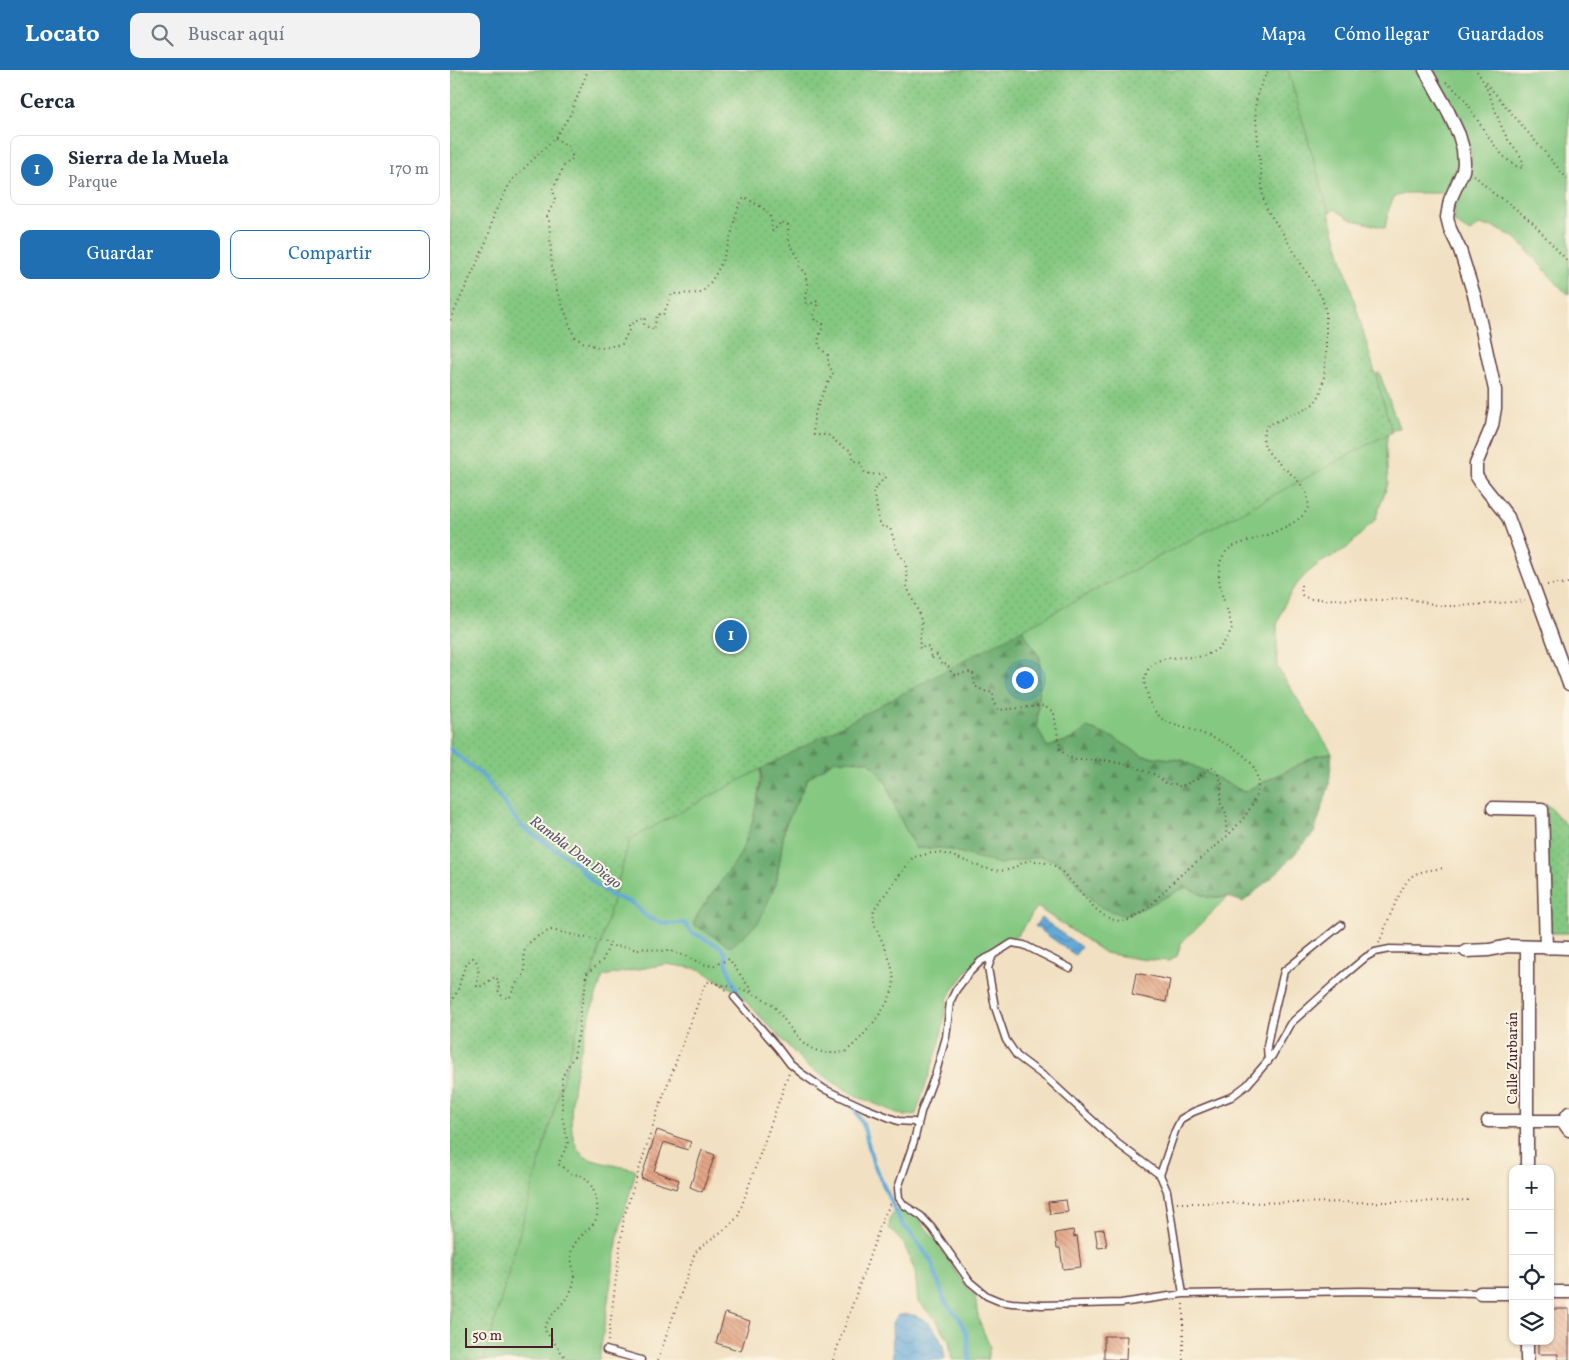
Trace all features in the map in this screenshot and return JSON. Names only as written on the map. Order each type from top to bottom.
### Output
[{"type":"street","points":[[1427,74],[1446,107],[1459,135],[1463,149],[1464,163],[1450,200],[1447,217],[1476,298],[1496,390],[1492,426],[1476,464],[1476,475],[1508,517],[1569,684]]},
{"type":"street","points":[[1493,808],[1542,809],[1546,948]]},
{"type":"street","points":[[1466,951],[1489,950],[1508,946],[1569,948]]},
{"type":"street","name":"Calle Zurbarán","points":[[1527,947],[1527,1165]]},
{"type":"street","points":[[1488,1121],[1567,1122]]},
{"type":"street","points":[[1554,1292],[1569,1292]]},
{"type":"street","points":[[1480,1293],[1509,1293]]},
{"type":"street","points":[[1527,1345],[1527,1360]]},
{"type":"lane","points":[[1268,1062],[1267,1046],[1284,971],[1341,925]]},
{"type":"lane","points":[[1070,968],[1024,945],[1012,943],[981,961],[969,972],[950,1002],[946,1037],[898,1188],[899,1198],[904,1205],[921,1216],[932,1228],[970,1282],[986,1296],[1006,1302],[1042,1305],[1121,1303],[1183,1294],[1360,1291],[1480,1293]]},
{"type":"lane","points":[[1160,1175],[1175,1131],[1181,1120],[1193,1112],[1231,1097],[1247,1085],[1268,1062],[1290,1024],[1353,967],[1375,952],[1390,949],[1466,951]]},
{"type":"lane","points":[[992,955],[988,968],[994,1007],[1006,1040],[1017,1056],[1049,1080],[1117,1143],[1160,1175],[1170,1203],[1183,1294]]},
{"type":"lane","points":[[734,997],[790,1064],[824,1088],[865,1108],[898,1121],[914,1122],[918,1126]]},
{"type":"lane","points":[[606,1350],[641,1360]]},
{"type":"path","points":[[450,320],[488,237],[494,214],[511,181],[555,138],[570,115],[588,70]]},
{"type":"path","points":[[450,1002],[454,999],[463,971],[471,959],[477,962],[479,973],[477,987],[495,977],[500,986],[497,989],[502,996],[510,997],[517,982],[524,974],[524,954],[531,941],[551,930],[610,943],[614,946],[638,950],[646,948],[661,951],[670,950],[675,954],[687,956],[702,964],[713,966],[729,959],[754,994],[776,1009],[782,1019],[805,1044],[814,1050],[827,1053],[846,1052],[874,1022],[890,995],[893,977],[887,952],[873,923],[874,909],[913,857],[938,853],[964,860],[984,869],[1009,870],[1029,861],[1053,865],[1070,881],[1087,902],[1106,917],[1122,921],[1142,914],[1173,881],[1217,846],[1239,824],[1253,802],[1257,789],[1257,774],[1253,763],[1241,752],[1228,745],[1161,718],[1149,703],[1144,681],[1151,665],[1168,658],[1204,656],[1222,646],[1232,628],[1219,576],[1221,561],[1226,552],[1237,543],[1255,539],[1291,524],[1300,518],[1308,508],[1309,498],[1305,488],[1273,457],[1265,448],[1262,440],[1264,430],[1268,425],[1310,407],[1315,402],[1320,395],[1324,377],[1326,352],[1326,314],[1322,298],[1266,208],[1263,197],[1255,108],[1258,90],[1268,70]]},
{"type":"path","points":[[1476,70],[1569,181]]},
{"type":"path","points":[[1427,74],[1446,82],[1457,91],[1498,148],[1514,165],[1523,168],[1524,161],[1506,135],[1484,81]]},
{"type":"path","points":[[555,138],[569,147],[573,158],[564,166],[553,188],[555,200],[546,216],[549,220],[551,261],[557,290],[574,336],[582,342],[601,348],[622,344],[629,330],[629,324],[634,323],[640,318],[645,318],[644,324],[654,330],[656,318],[658,314],[663,314],[672,294],[701,293],[708,286],[723,259],[740,201],[745,197],[766,209],[772,220],[771,230],[773,232],[781,222],[786,223],[788,225],[789,242],[792,250],[800,261],[799,267],[806,273],[808,288],[805,300],[806,306],[816,301],[818,302],[813,317],[824,324],[818,344],[819,348],[828,355],[828,363],[833,374],[816,413],[813,429],[814,435],[828,435],[841,446],[852,451],[854,460],[860,463],[864,473],[884,474],[886,476],[874,490],[873,494],[881,526],[890,528],[898,550],[905,562],[907,587],[922,625],[919,647],[921,649],[924,646],[929,647],[931,659],[937,655],[942,666],[947,664],[955,675],[973,673],[975,687],[993,693],[994,704],[998,710],[1041,706],[1050,709],[1054,714],[1060,748],[1066,756],[1076,760],[1104,760],[1122,764],[1146,771],[1156,775],[1167,784],[1178,784],[1180,787],[1197,780],[1210,767],[1216,770],[1222,784],[1220,802],[1227,815],[1226,836]]},
{"type":"path","points":[[1462,171],[1472,173],[1495,196],[1506,201],[1533,223],[1569,263]]},
{"type":"path","points":[[1533,587],[1569,583]]},
{"type":"path","points":[[1301,585],[1302,595],[1309,599],[1386,600],[1406,598],[1441,606],[1538,600]]},
{"type":"path","points":[[1375,952],[1399,895],[1409,878],[1420,873],[1444,868]]},
{"type":"path","points":[[567,1360],[544,1329],[554,1310],[568,1296],[571,1290],[574,1275],[570,1256],[580,1236],[595,1222],[597,1208],[593,1190],[588,1181],[584,1177],[572,1173],[558,1164],[568,1144],[562,1116],[562,1077],[574,1056],[586,974],[603,960],[610,943]]},
{"type":"path","points":[[606,1350],[624,1217],[648,1141],[692,1016],[705,984],[710,981],[724,988],[734,997]]},
{"type":"path","points":[[658,1360],[694,1254],[703,1244],[731,1226],[738,1216],[788,1078],[790,1064]]},
{"type":"path","points":[[1170,1203],[1470,1200]]},
{"type":"path","points":[[833,1360],[883,1218]]},
{"type":"path","points":[[1182,1360],[1183,1294]]},
{"type":"shaded area","points":[[1554,1302],[1569,1302],[1569,1360],[1536,1360],[1536,1345],[1554,1345]]},
{"type":"green space","points":[[450,70],[1421,70],[1450,126],[1457,150],[1457,169],[1448,193],[1407,193],[1394,197],[1385,228],[1350,219],[1335,209],[1324,215],[1370,384],[1379,372],[1399,428],[1389,430],[1387,437],[1388,483],[1375,520],[1347,548],[1320,563],[1306,574],[1293,589],[1284,605],[1277,625],[1277,667],[1332,753],[1316,756],[1244,792],[1182,760],[1143,756],[1114,738],[1088,728],[1072,739],[1047,748],[1037,727],[1040,658],[762,738],[758,798],[746,842],[731,869],[699,912],[776,884],[785,826],[808,778],[835,760],[869,761],[887,784],[896,810],[915,848],[943,848],[1000,864],[1040,856],[1057,861],[1100,907],[1143,908],[1186,887],[1207,897],[1228,897],[1181,943],[1177,956],[1169,961],[1139,959],[1105,953],[1037,907],[1017,936],[1001,942],[968,970],[948,997],[940,1042],[916,1114],[905,1116],[858,1097],[807,1066],[737,992],[699,969],[666,964],[603,976],[583,1041],[572,1097],[571,1122],[575,1143],[584,1156],[636,1170],[618,1236],[599,1360],[450,1360]]},
{"type":"green space","points":[[450,70],[1288,70],[1392,432],[630,839],[484,1360],[450,1360]]},
{"type":"green space","points":[[1433,70],[1569,70],[1569,294],[1562,289],[1516,238],[1494,227],[1479,225],[1470,232],[1455,223],[1454,207],[1471,159],[1468,143],[1459,118]]},
{"type":"green space","points":[[1015,618],[1040,658],[1037,727],[1047,747],[1072,739],[1087,728],[1114,738],[1143,756],[1182,760],[1244,792],[1316,756],[1332,753],[1329,786],[1314,833],[1277,873],[1243,902],[1228,897],[1207,897],[1186,887],[1124,916],[1100,907],[1057,861],[1039,856],[1000,864],[943,848],[915,848],[896,810],[887,784],[869,761],[835,760],[808,778],[785,826],[776,884],[759,922],[731,947],[693,924],[699,912],[740,855],[752,823],[761,782],[762,738]]},
{"type":"green space","points":[[1546,803],[1569,828],[1569,933],[1548,933]]},
{"type":"green space","points":[[901,1207],[917,1217],[937,1242],[959,1277],[975,1296],[979,1321],[990,1347],[987,1360],[952,1360],[949,1341],[935,1319],[918,1302],[915,1271],[904,1244],[889,1228],[890,1217]]},
{"type":"water","points":[[1041,918],[1081,947],[1075,955],[1035,926]]},
{"type":"water","points":[[907,1314],[922,1319],[939,1336],[945,1360],[893,1360],[892,1322],[899,1315]]},
{"type":"building","points":[[1136,973],[1170,980],[1166,1002],[1132,995]]},
{"type":"building","points":[[657,1130],[691,1142],[688,1150],[664,1142],[654,1171],[679,1180],[676,1189],[641,1178]]},
{"type":"building","points":[[702,1150],[715,1155],[702,1192],[690,1187]]},
{"type":"building","points":[[1066,1200],[1068,1212],[1050,1214],[1048,1202]]},
{"type":"building","points":[[1104,1229],[1107,1247],[1098,1248],[1095,1230]]},
{"type":"building","points":[[1073,1230],[1074,1237],[1077,1236],[1081,1267],[1063,1269],[1060,1248],[1057,1248],[1055,1233]]},
{"type":"building","points":[[1554,1309],[1569,1309],[1569,1360],[1558,1359],[1558,1354],[1538,1354],[1538,1345],[1554,1345]]},
{"type":"building","points":[[725,1313],[750,1321],[741,1351],[716,1343]]},
{"type":"building","points":[[1104,1336],[1127,1336],[1126,1360],[1104,1359]]},
{"type":"waterway","name":"Rambla Don Diego","points":[[450,749],[485,778],[521,826],[574,862],[592,881],[610,895],[632,903],[648,918],[666,924],[685,923],[691,932],[721,947],[725,953],[728,969],[741,1001]]},
{"type":"waterway","name":"Rambla Don Diego","points":[[846,1101],[854,1108],[863,1124],[873,1162],[902,1224],[931,1261],[945,1302],[959,1318],[967,1335],[969,1360]]},
{"type":"place","name":"Sierra de la Muela","points":[[731,636]]}]
